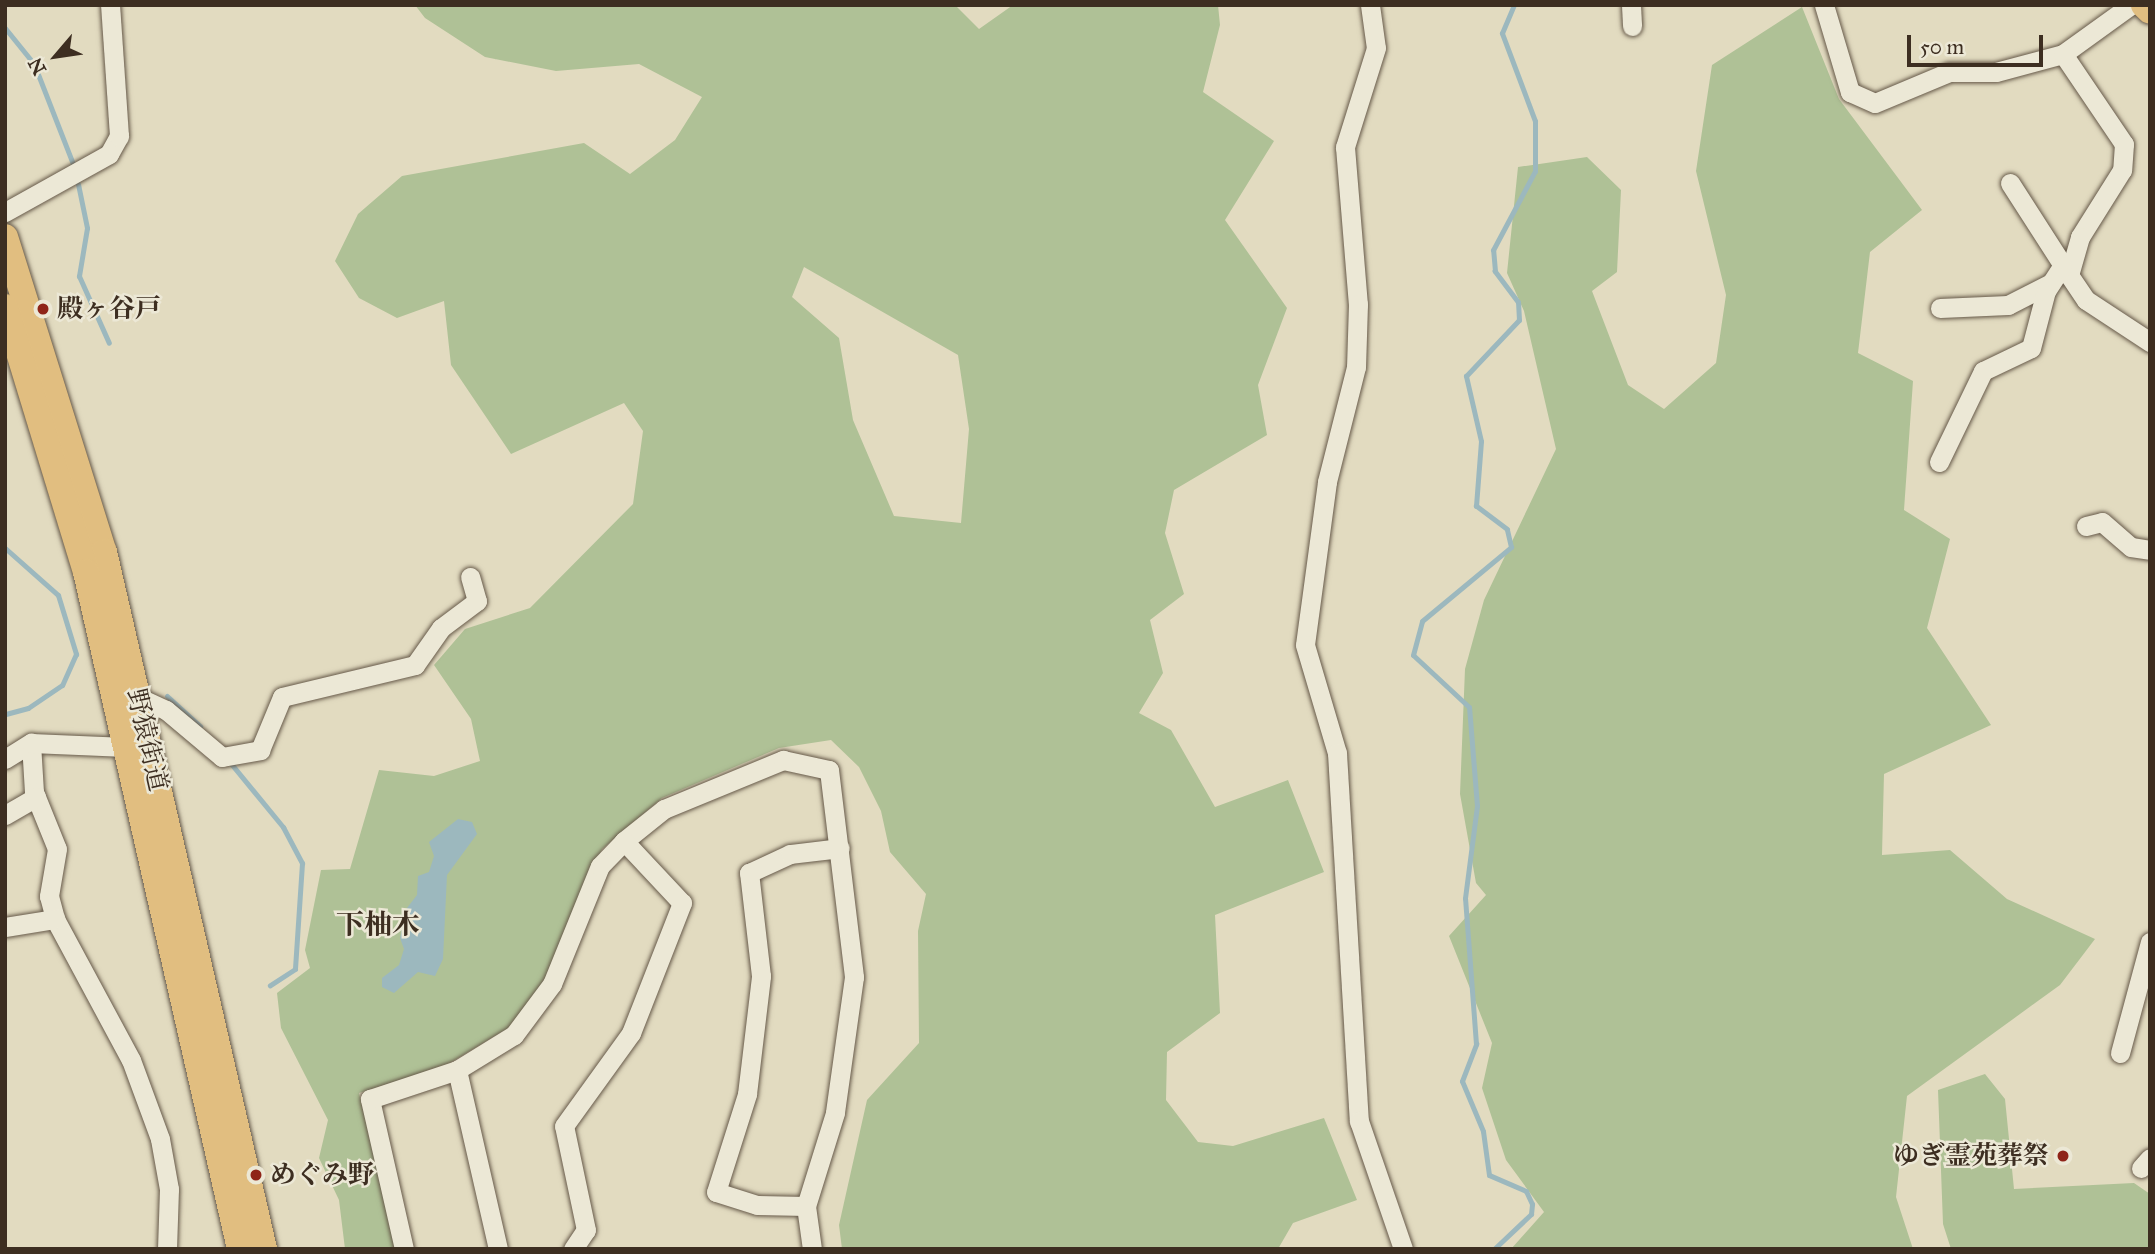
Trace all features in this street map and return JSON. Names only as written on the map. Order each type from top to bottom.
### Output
[{"type":"main road","points":[[2144,5],[2150,11]]},
{"type":"main road","name":"野猿街道","points":[[5,237],[104,552],[264,1249]]},
{"type":"main road","name":"野猿街道","points":[[5,307],[72,518],[240,1249]]},
{"type":"street","points":[[5,212],[109,154],[119,136],[110,5]]},
{"type":"street","points":[[1370,5],[1376,48],[1345,147],[1358,304],[1356,367],[1324,495],[1305,645],[1337,752],[1359,1121],[1403,1249]]},
{"type":"street","points":[[1631,5],[1632,26]]},
{"type":"street","points":[[1824,5],[1846,80],[1863,102],[1949,72],[1996,72],[2063,54],[2131,5]]},
{"type":"street","points":[[1939,462],[1983,371],[2031,348],[2080,237],[2122,170],[2123,144],[2063,54]]},
{"type":"street","points":[[2010,183],[2061,275],[2086,300],[2150,342]]},
{"type":"street","points":[[1940,308],[2008,305],[2061,275]]},
{"type":"street","points":[[2087,526],[2102,522],[2131,547],[2150,550]]},
{"type":"street","points":[[138,697],[166,710],[230,756],[260,750],[282,697],[415,666],[441,628],[477,601],[470,577]]},
{"type":"street","points":[[5,760],[31,743],[126,747]]},
{"type":"street","points":[[31,743],[36,797],[57,849],[49,896],[55,919],[131,1060],[160,1139],[169,1189],[167,1249]]},
{"type":"street","points":[[404,1249],[370,1099],[457,1070],[514,1035],[535,1011],[586,892],[624,841],[664,809],[783,760],[829,770],[853,976],[835,1113],[806,1206],[812,1249]]},
{"type":"street","points":[[5,815],[36,797]]},
{"type":"street","points":[[573,1249],[586,1230],[564,1126],[631,1033],[682,903],[624,841]]},
{"type":"street","points":[[806,1206],[757,1205],[716,1192],[747,1094],[761,976],[749,873],[790,854],[840,848]]},
{"type":"street","points":[[5,927],[55,919]]},
{"type":"street","points":[[2120,1053],[2150,942]]},
{"type":"street","points":[[457,1070],[498,1249]]},
{"type":"green space","points":[[415,5],[955,5],[979,29],[1013,5],[1218,5],[1220,25],[1203,92],[1274,141],[1225,220],[1287,308],[1258,385],[1267,435],[1174,490],[1165,533],[1184,594],[1150,620],[1163,673],[1139,713],[1171,730],[1215,807],[1288,780],[1324,872],[1215,915],[1220,1013],[1167,1052],[1166,1100],[1198,1142],[1233,1146],[1324,1118],[1357,1200],[1293,1223],[1278,1249],[842,1249],[839,1225],[867,1100],[919,1043],[918,931],[926,894],[890,852],[881,811],[859,767],[831,740],[779,748],[662,798],[602,849],[543,985],[515,1024],[443,1067],[359,1093],[396,1249],[345,1249],[339,1200],[319,1158],[328,1120],[281,1028],[277,993],[310,968],[305,950],[321,870],[350,869],[379,770],[434,776],[480,761],[471,719],[434,665],[465,629],[530,608],[633,504],[643,431],[624,403],[511,454],[451,365],[444,301],[397,318],[359,298],[335,261],[358,214],[402,176],[584,143],[630,174],[675,140],[702,97],[639,64],[556,71],[485,57],[425,18]],"holes":[[[804,267],[958,355],[969,429],[961,523],[894,516],[853,420],[839,338],[792,297]]]},
{"type":"green space","points":[[1802,7],[1839,99],[1922,210],[1870,252],[1858,353],[1913,381],[1904,510],[1950,539],[1927,628],[1991,725],[1884,774],[1882,855],[1950,850],[2007,899],[2095,939],[2060,985],[1907,1096],[1896,1197],[1913,1249],[1511,1249],[1544,1212],[1506,1160],[1482,1088],[1492,1043],[1449,936],[1486,895],[1476,883],[1460,794],[1465,669],[1484,600],[1556,449],[1524,311],[1507,273],[1518,167],[1587,157],[1621,190],[1617,272],[1592,291],[1628,385],[1664,409],[1716,363],[1726,295],[1696,171],[1712,65]]},
{"type":"green space","points":[[1985,1074],[2005,1099],[2014,1189],[2134,1183],[2150,1194],[2150,1249],[1951,1249],[1943,1224],[1938,1090]]},
{"type":"water","points":[[458,819],[472,822],[477,834],[447,875],[443,959],[435,976],[418,972],[394,993],[382,987],[382,978],[399,965],[404,949],[400,938],[407,908],[417,895],[418,876],[429,872],[434,856],[429,842]]},
{"type":"waterway","points":[[1494,1249],[1531,1214],[1532,1204],[1526,1191],[1489,1175],[1483,1131],[1462,1081],[1476,1044],[1465,898],[1477,806],[1469,707],[1413,655],[1422,621],[1511,547],[1507,529],[1476,506],[1481,441],[1466,376],[1519,320],[1518,302],[1495,271],[1493,250],[1535,171],[1535,121],[1502,33],[1514,5]]},
{"type":"waterway","points":[[5,28],[34,64],[73,164]]},
{"type":"waterway","points":[[78,184],[87,228],[79,276],[109,343]]},
{"type":"waterway","points":[[5,548],[58,595],[76,654],[62,685],[28,708],[5,714]]},
{"type":"waterway","points":[[167,696],[200,726]]},
{"type":"waterway","points":[[228,760],[283,827],[302,863],[295,969],[270,985]]},
{"type":"place","name":"殿ヶ谷戸","points":[[43,309]]},
{"type":"place","name":"ゆぎ霊苑葬祭","points":[[2063,1156]]},
{"type":"place","name":"めぐみ野","points":[[256,1175]]},
{"type":"district","name":"下柚木","points":[[378,925]]}]
